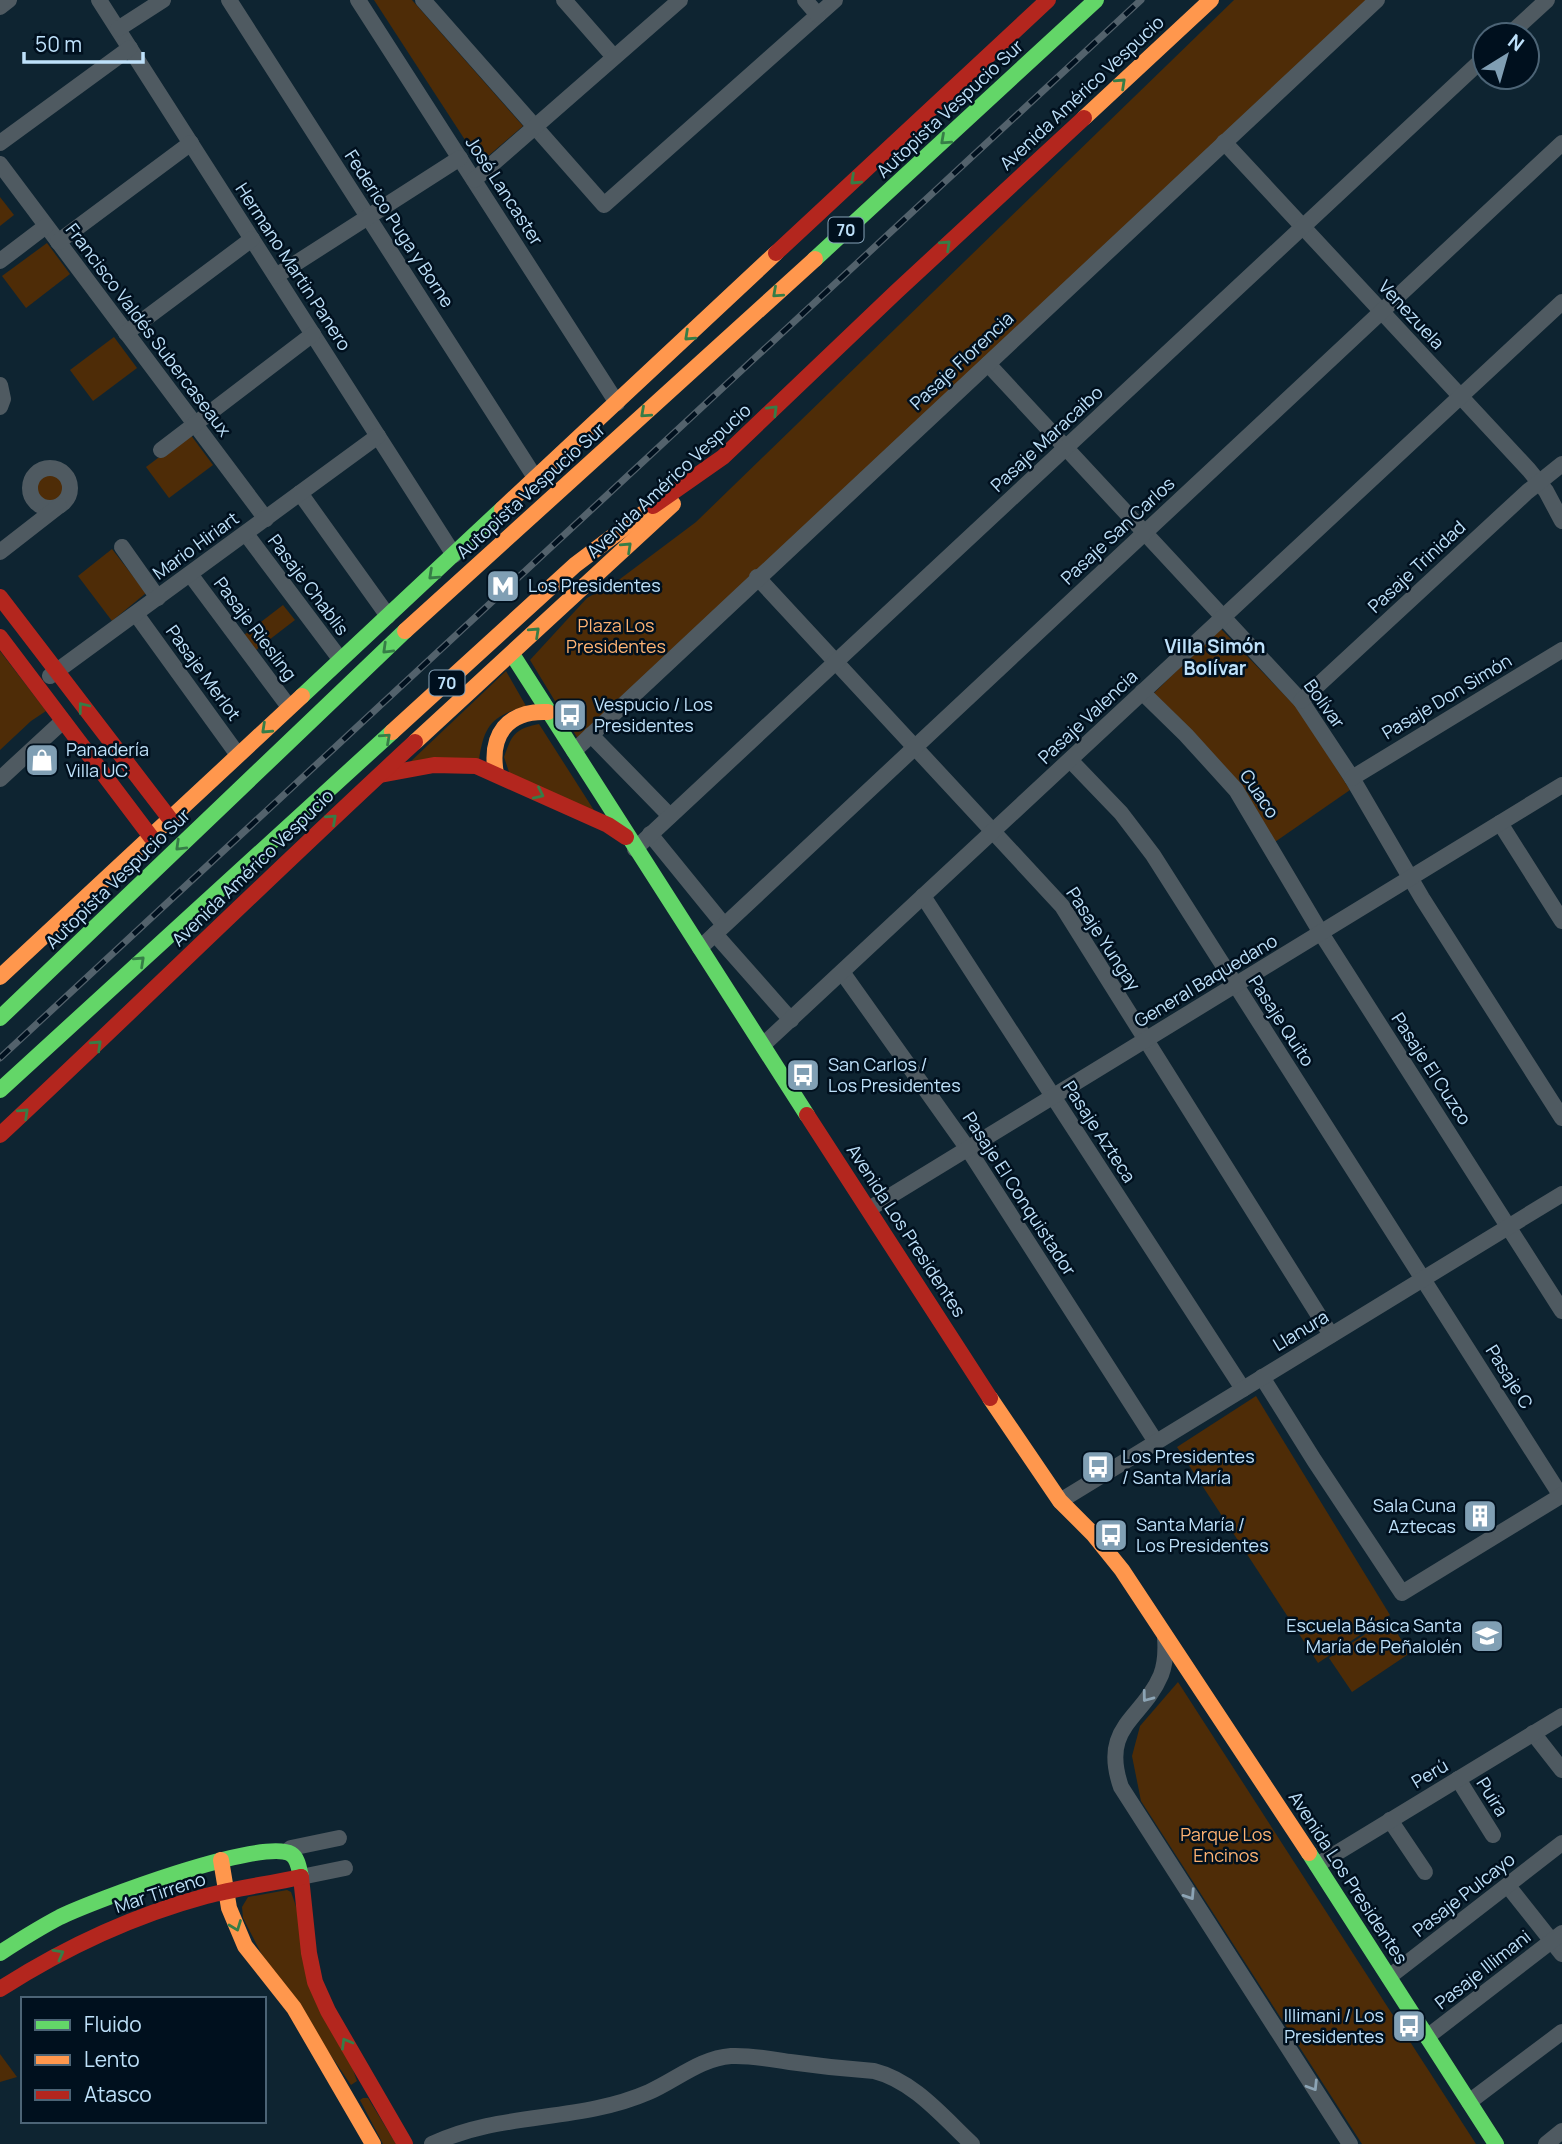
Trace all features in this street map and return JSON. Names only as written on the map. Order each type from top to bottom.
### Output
[{"type":"main road","points":[[0,977],[1048,0]]},
{"type":"main road","points":[[996,94],[1073,0]]},
{"type":"main road","name":"Autopista Vespucio Sur","points":[[0,1018],[416,621],[1096,0]]},
{"type":"main road","name":"Avenida Américo Vespucio","points":[[0,1135],[127,1017],[238,906],[512,654],[915,274],[1211,0]]},
{"type":"main road","name":"70","points":[[0,1090],[575,565],[615,533],[723,457]]},
{"type":"main road","points":[[0,597],[170,819]]},
{"type":"main road","points":[[0,637],[151,837]]},
{"type":"main road","name":"Avenida Los Presidentes","points":[[512,654],[1060,1501],[1109,1553],[1165,1634],[1496,2144]]},
{"type":"main road","points":[[496,774],[494,748],[506,723],[530,711],[548,712]]},
{"type":"main road","name":"Avenida Los Presidentes","points":[[380,775],[433,765],[460,764],[481,767],[608,825],[632,843]]},
{"type":"main road","name":"Mar Tirreno","points":[[2,1950],[97,1901],[159,1879],[221,1860],[272,1850],[289,1853]]},
{"type":"main road","points":[[289,1853],[297,1861],[301,1877],[315,1983],[328,2011],[405,2144]]},
{"type":"main road","points":[[221,1860],[225,1892],[245,1946],[294,2008],[373,2144]]},
{"type":"main road","name":"Mar Tirreno","points":[[0,1989],[52,1957],[95,1936],[174,1906],[225,1892],[301,1877]]},
{"type":"main road","points":[[346,2097],[370,2084]]},
{"type":"street","points":[[0,7],[9,0]]},
{"type":"street","name":"Hermano Martin Panero","points":[[99,0],[454,555]]},
{"type":"street","points":[[118,29],[163,0]]},
{"type":"street","name":"Federico Puga y Borne","points":[[229,0],[536,479]]},
{"type":"street","name":"José Lancaster","points":[[358,0],[617,403]]},
{"type":"street","points":[[422,0],[604,205],[835,0]]},
{"type":"street","points":[[564,0],[614,57]]},
{"type":"street","points":[[474,180],[680,0]]},
{"type":"street","points":[[805,0],[818,15]]},
{"type":"street","name":"Pasaje Florencia","points":[[574,751],[1377,0]]},
{"type":"street","points":[[1524,21],[1547,0]]},
{"type":"street","points":[[0,143],[130,48]]},
{"type":"street","name":"Pasaje Maracaibo","points":[[632,843],[650,834],[670,816],[1471,70]]},
{"type":"street","name":"Venezuela","points":[[1224,142],[1540,483],[1562,521]]},
{"type":"street","points":[[58,242],[191,143]]},
{"type":"street","name":"Pasaje San Carlos","points":[[700,948],[1562,143]]},
{"type":"street","points":[[276,276],[460,158]]},
{"type":"street","name":"Francisco Valdés Subercaseaux","points":[[0,164],[265,519]]},
{"type":"street","points":[[0,261],[46,226]]},
{"type":"street","points":[[126,332],[252,239]]},
{"type":"street","name":"Pasaje Valencia","points":[[763,1045],[1562,302]]},
{"type":"street","points":[[161,450],[313,334]]},
{"type":"street","name":"Bolívar","points":[[988,364],[1301,701],[1352,778],[1422,898],[1562,1118]]},
{"type":"street","points":[[0,385],[3,399],[0,407]]},
{"type":"street","name":"Mario Hiriart","points":[[37,686],[378,436]]},
{"type":"street","name":"Pasaje Trinidad","points":[[1301,701],[1527,492],[1562,464]]},
{"type":"street","points":[[300,493],[388,616]]},
{"type":"street","points":[[0,552],[59,506]]},
{"type":"street","name":"Pasaje Chablis","points":[[246,534],[340,659]]},
{"type":"street","points":[[122,547],[158,598]]},
{"type":"street","name":"Pasaje Riesling","points":[[190,574],[289,707]]},
{"type":"street","name":"Pasaje Yungay","points":[[757,577],[1062,906],[1331,1335]]},
{"type":"street","name":"Pasaje Merlot","points":[[136,614],[238,755]]},
{"type":"street","name":"Pasaje Don Simón","points":[[1352,778],[1562,649]]},
{"type":"street","name":"Cuaco","points":[[1142,692],[1236,790],[1321,933]]},
{"type":"street","points":[[0,779],[63,721]]},
{"type":"street","points":[[591,735],[670,816]]},
{"type":"street","name":"Pasaje Quito","points":[[1070,760],[1144,841],[1424,1278]]},
{"type":"street","name":"General Baquedano","points":[[869,1209],[1562,785]]},
{"type":"street","points":[[1500,823],[1562,921]]},
{"type":"street","points":[[650,834],[790,1020]]},
{"type":"street","name":"Pasaje Azteca","points":[[923,896],[1243,1389]]},
{"type":"street","name":"Pasaje El Cuzco","points":[[1321,933],[1562,1311]]},
{"type":"street","name":"Pasaje El Conquistador","points":[[842,972],[968,1149],[1156,1442]]},
{"type":"street","name":"Llanura","points":[[1060,1501],[1562,1194]]},
{"type":"street","name":"Pasaje C","points":[[1424,1278],[1561,1495]]},
{"type":"street","points":[[1262,1377],[1402,1593],[1561,1495]]},
{"type":"street","points":[[1165,1634],[1165,1661],[1160,1676],[1145,1701],[1125,1725],[1117,1746],[1116,1767],[1121,1787],[1350,2144]]},
{"type":"street","name":"Perú","points":[[1317,1865],[1562,1716]]},
{"type":"street","points":[[1533,1733],[1562,1770]]},
{"type":"street","name":"Puira","points":[[1458,1779],[1493,1835]]},
{"type":"street","points":[[1390,1821],[1425,1872]]},
{"type":"street","name":"Mar Tirreno","points":[[289,1853],[291,1847],[339,1838]]},
{"type":"street","name":"Pasaje Pulcayo","points":[[1389,1977],[1562,1843]]},
{"type":"street","name":"Mar Tirreno","points":[[301,1877],[345,1868]]},
{"type":"street","points":[[1508,1886],[1559,1943]]},
{"type":"street","name":"Pasaje Illimani","points":[[1427,2037],[1559,1943]]},
{"type":"street","points":[[1469,2102],[1562,2032]]},
{"type":"street","points":[[432,2144],[475,2129],[506,2122],[618,2105],[707,2061],[731,2056],[874,2071],[891,2076],[915,2091],[972,2144]]},
{"type":"street","points":[[1546,2144],[1562,2132]]},
{"type":"green space","points":[[374,0],[412,0],[523,126],[480,163]]},
{"type":"green space","name":"Plaza Los Presidentes","points":[[1234,0],[1369,0],[578,739],[530,660],[587,598],[620,579],[696,522]]},
{"type":"green space","points":[[0,197],[14,215],[0,226]]},
{"type":"green space","points":[[47,243],[70,274],[26,308],[2,276]]},
{"type":"green space","points":[[114,337],[137,368],[93,401],[70,370]]},
{"type":"green space","points":[[190,434],[213,465],[169,498],[146,467]]},
{"type":"green space","points":[[50,473],[61,477],[65,488],[61,499],[50,503],[39,499],[35,488],[39,477]]},
{"type":"green space","points":[[112,549],[146,593],[112,621],[78,576]]},
{"type":"green space","points":[[283,605],[295,620],[256,650],[244,635]]},
{"type":"green space","points":[[1220,628],[1299,710],[1350,790],[1272,844],[1150,697]]},
{"type":"green space","points":[[0,651],[46,711],[0,750]]},
{"type":"green space","points":[[506,671],[526,706],[505,714],[492,724],[484,738],[479,760],[408,764]]},
{"type":"green space","points":[[539,724],[597,815],[510,775],[504,757],[512,738],[524,728]]},
{"type":"green space","points":[[1256,1396],[1390,1615],[1318,1663],[1177,1447]]},
{"type":"green space","points":[[1388,1619],[1410,1653],[1352,1692],[1329,1658]]},
{"type":"green space","name":"Parque Los Encinos","points":[[1178,1682],[1476,2144],[1362,2144],[1141,1801],[1132,1756],[1140,1726]]},
{"type":"green space","points":[[287,1890],[291,1892],[357,2081],[351,2085],[261,1953],[243,1918],[242,1907],[248,1897]]},
{"type":"green space","points":[[0,2054],[17,2077],[0,2082]]},
{"type":"green space","points":[[368,2098],[396,2144],[383,2144],[360,2100]]},
{"type":"railway","points":[[0,1058],[1141,0]]},
{"type":"traffic: fast","points":[[815,259],[1096,0]]},
{"type":"traffic: fast","points":[[302,696],[502,509]]},
{"type":"traffic: fast","points":[[0,1018],[405,631]]},
{"type":"traffic: fast","points":[[512,654],[807,1115]]},
{"type":"traffic: fast","points":[[0,1090],[392,732]]},
{"type":"traffic: fast","points":[[0,1953],[45,1925],[78,1909],[214,1862],[274,1851],[291,1854],[297,1861],[301,1877]]},
{"type":"traffic: fast","points":[[1309,1853],[1496,2144]]},
{"type":"traffic: slow","points":[[1084,118],[1211,0]]},
{"type":"traffic: slow","points":[[502,509],[776,253]]},
{"type":"traffic: slow","points":[[405,631],[815,259]]},
{"type":"traffic: slow","points":[[415,742],[673,504]]},
{"type":"traffic: slow","points":[[392,732],[575,565],[653,506]]},
{"type":"traffic: slow","points":[[0,977],[302,696]]},
{"type":"traffic: slow","points":[[496,774],[495,748],[504,728],[522,715],[548,712]]},
{"type":"traffic: slow","points":[[990,1398],[1060,1501],[1093,1534],[1122,1570],[1309,1853]]},
{"type":"traffic: slow","points":[[221,1860],[229,1908],[245,1946],[294,2008],[373,2144]]},
{"type":"traffic: jam","points":[[776,253],[1048,0]]},
{"type":"traffic: jam","points":[[653,506],[723,457],[1084,118]]},
{"type":"traffic: jam","points":[[0,597],[170,819]]},
{"type":"traffic: jam","points":[[0,637],[151,837]]},
{"type":"traffic: jam","points":[[0,1135],[415,742]]},
{"type":"traffic: jam","points":[[380,775],[434,765],[476,766],[608,825],[626,837]]},
{"type":"traffic: jam","points":[[807,1115],[990,1398]]},
{"type":"traffic: jam","points":[[301,1877],[309,1953],[315,1982],[328,2011],[405,2144]]},
{"type":"traffic: jam","points":[[0,1989],[49,1960],[125,1923],[206,1896],[301,1877]]},
{"type":"place","name":"Los Presidentes","points":[[503,586]]},
{"type":"place","name":"Vespucio / Los Presidentes","points":[[570,715]]},
{"type":"place","name":"Panadería Villa UC","points":[[42,760]]},
{"type":"place","name":"San Carlos / Los Presidentes","points":[[803,1075]]},
{"type":"place","name":"Los Presidentes / Santa María","points":[[1098,1467]]},
{"type":"place","name":"Sala Cuna Aztecas","points":[[1480,1516]]},
{"type":"place","name":"Santa María / Los Presidentes","points":[[1111,1535]]},
{"type":"place","name":"Escuela Básica Santa María de Peñalolén","points":[[1487,1636]]},
{"type":"place","name":"Illimani / Los Presidentes","points":[[1409,2026]]},
{"type":"district","name":"Villa Simón Bolívar","points":[[1215,657]]}]
